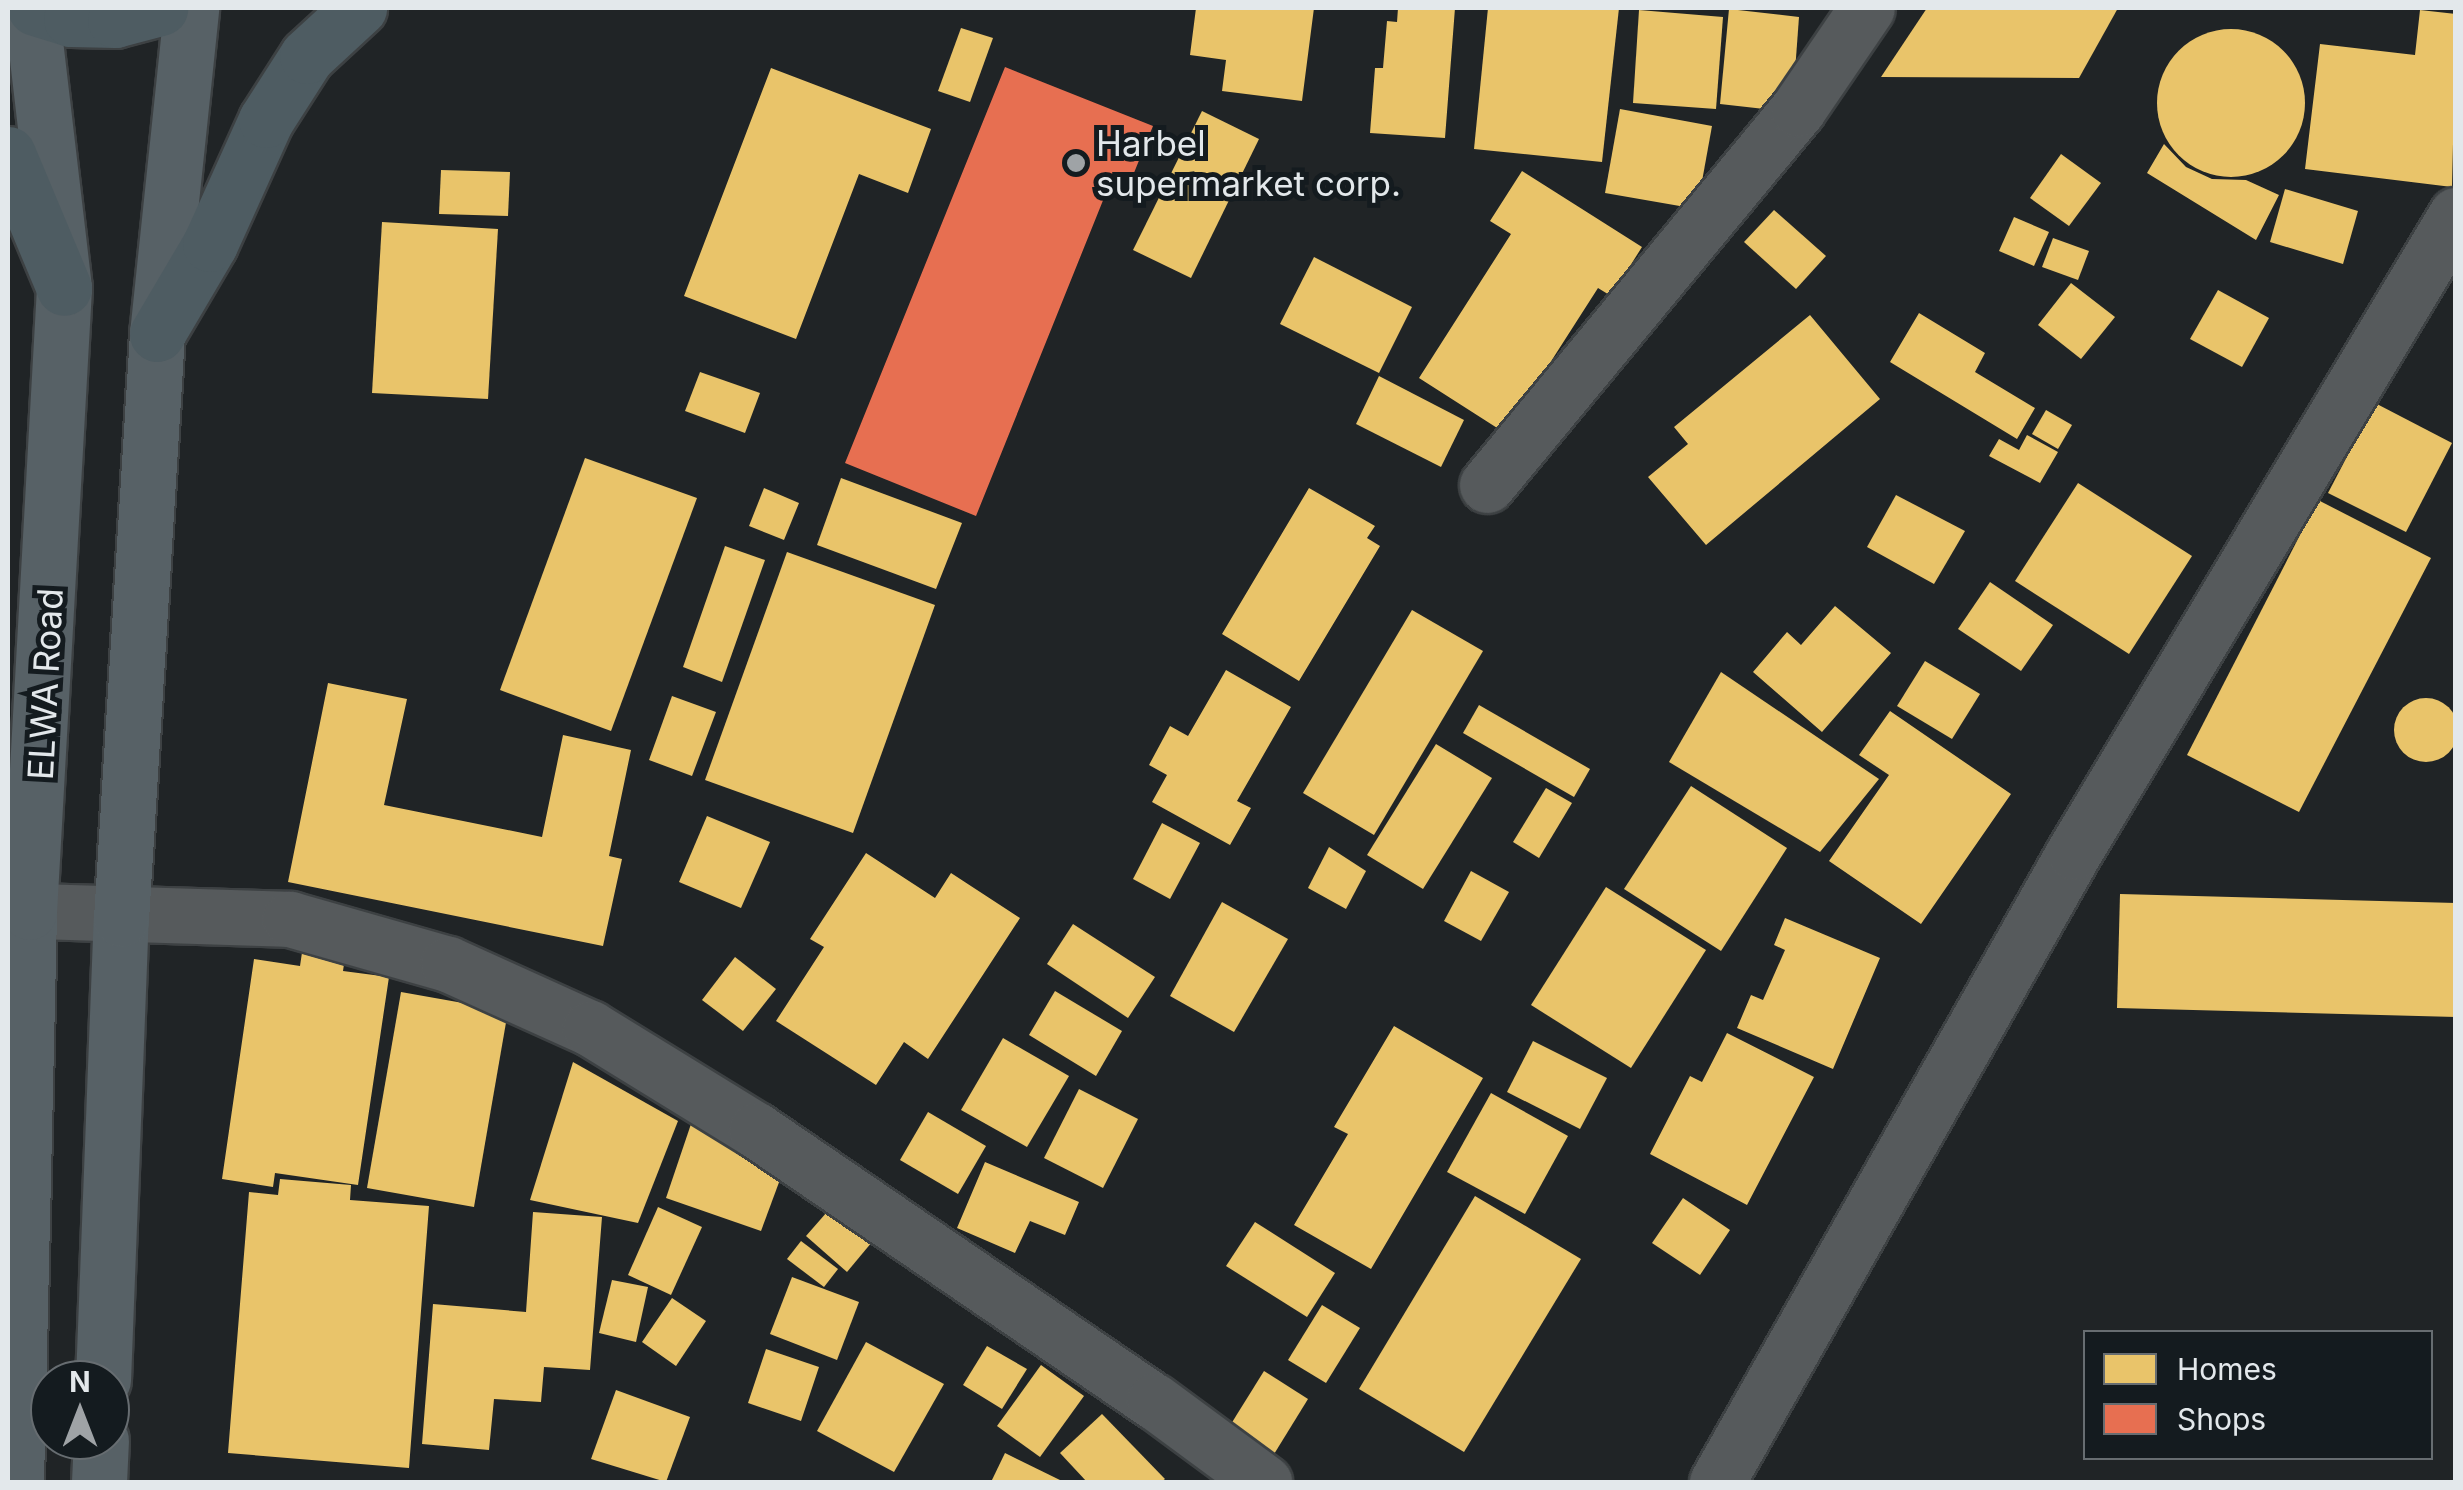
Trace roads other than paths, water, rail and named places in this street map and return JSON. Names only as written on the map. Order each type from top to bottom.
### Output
[{"type":"highway","points":[[33,8],[71,19],[114,20],[160,8]]},
{"type":"highway","points":[[157,334],[210,244],[266,120],[308,56],[359,8]]},
{"type":"highway","points":[[8,154],[64,288]]},
{"type":"main road","name":"ELWA Road","points":[[16,1482],[18,911],[64,288],[33,8]]},
{"type":"main road","points":[[104,1360],[121,919],[157,334],[191,8]]},
{"type":"street","points":[[1487,485],[1798,109],[1867,8]]},
{"type":"street","points":[[1717,1482],[2074,852],[2456,216]]},
{"type":"street","points":[[18,911],[121,919],[290,919],[448,964],[590,1028],[756,1130],[1154,1400],[1264,1482]]},
{"type":"place","name":"Harbel supermarket corp.","points":[[1076,163]]}]
